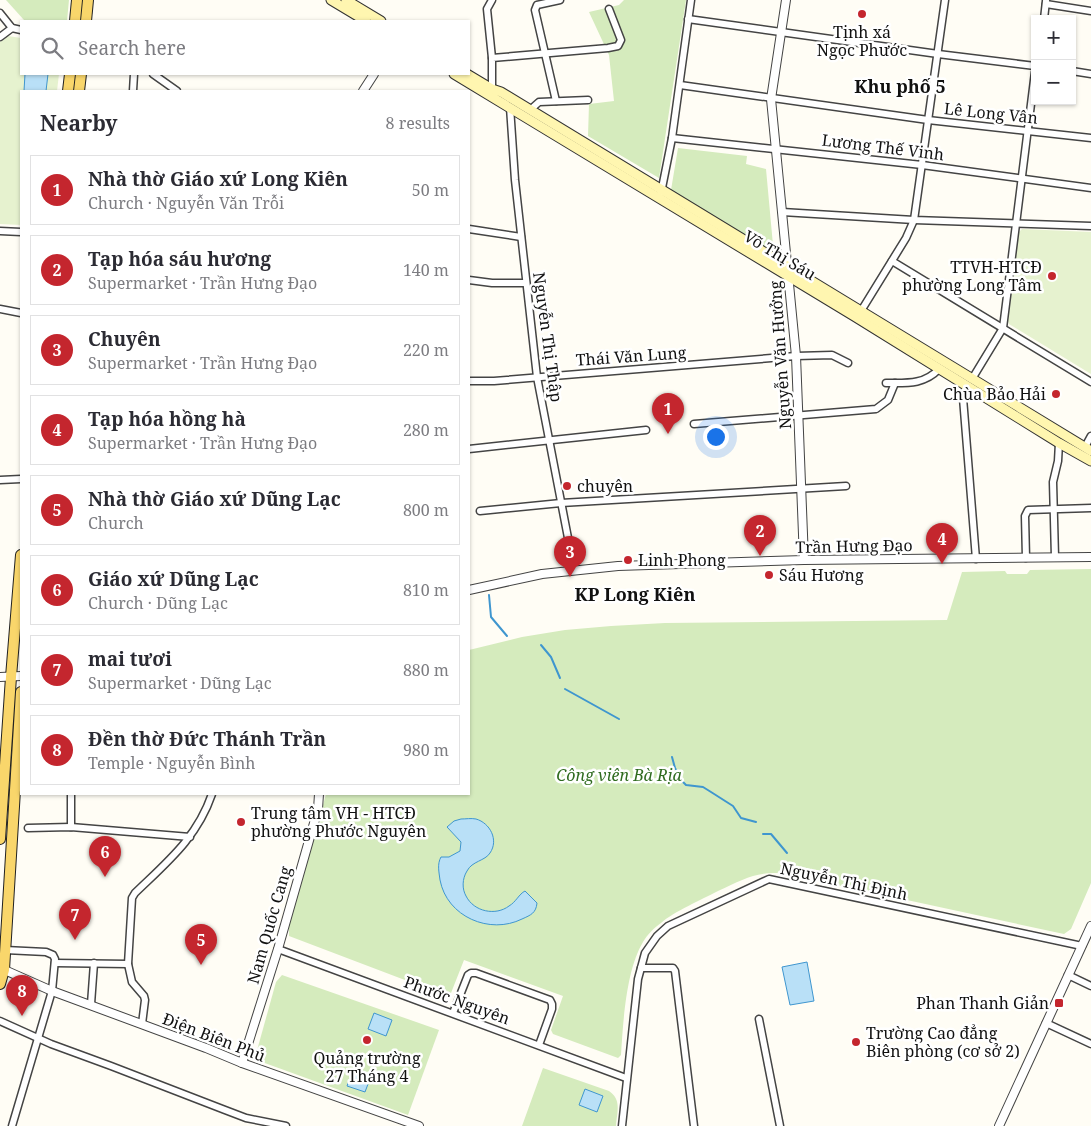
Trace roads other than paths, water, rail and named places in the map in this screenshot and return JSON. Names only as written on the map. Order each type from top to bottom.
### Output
[{"type":"main road","points":[[75,20],[77,0]]},
{"type":"main road","points":[[86,20],[88,0]]},
{"type":"main road","points":[[331,0],[364,20]]},
{"type":"main road","points":[[346,0],[379,20]]},
{"type":"main road","points":[[68,90],[70,75]]},
{"type":"main road","points":[[79,90],[81,75]]},
{"type":"main road","name":"Võ Thị Sáu","points":[[456,75],[530,110],[788,276],[939,369],[969,382],[1088,449]]},
{"type":"main road","name":"Võ Thị Sáu","points":[[469,75],[498,94],[510,107],[787,266],[861,311],[1059,443],[1091,461]]},
{"type":"main road","points":[[0,839],[20,567]]},
{"type":"main road","points":[[0,984],[5,950],[18,779],[20,721]]},
{"type":"street","points":[[492,0],[487,10],[498,94]]},
{"type":"street","points":[[556,101],[535,7],[537,4],[560,0]]},
{"type":"street","points":[[661,195],[672,138],[691,0]]},
{"type":"street","name":"Nguyễn Văn Hưởng","points":[[786,0],[771,99],[796,356],[804,560]]},
{"type":"street","points":[[861,311],[906,238],[914,220],[945,0]]},
{"type":"street","points":[[1044,15],[1046,2],[1091,10]]},
{"type":"street","points":[[492,58],[618,46],[621,40],[609,9]]},
{"type":"street","points":[[0,13],[12,28],[20,30]]},
{"type":"street","points":[[688,19],[1031,66]]},
{"type":"street","points":[[0,37],[12,28]]},
{"type":"street","points":[[1076,72],[1091,74]]},
{"type":"street","points":[[133,90],[134,75]]},
{"type":"street","points":[[154,75],[176,90]]},
{"type":"street","points":[[364,90],[373,75]]},
{"type":"street","name":"Lê Long Vân","points":[[680,85],[928,120],[1091,138]]},
{"type":"street","points":[[530,110],[539,102],[588,100]]},
{"type":"street","points":[[976,559],[963,398],[969,382],[1003,328],[1031,105]]},
{"type":"street","name":"Nguyễn Thị Thập","points":[[510,107],[514,170],[537,377],[574,570]]},
{"type":"street","name":"Lương Thế Vinh","points":[[672,138],[922,165],[1091,188]]},
{"type":"street","points":[[782,212],[914,220],[1091,226]]},
{"type":"street","points":[[470,229],[521,237]]},
{"type":"street","points":[[0,231],[20,232]]},
{"type":"street","points":[[892,261],[1091,382]]},
{"type":"street","points":[[470,280],[492,283],[526,283]]},
{"type":"street","points":[[0,309],[20,313]]},
{"type":"street","name":"Thái Văn Lung","points":[[470,381],[494,381],[796,356],[832,355],[848,363]]},
{"type":"street","points":[[886,383],[921,381],[932,377],[939,369]]},
{"type":"street","points":[[694,424],[876,409],[888,400],[895,383]]},
{"type":"street","points":[[470,449],[646,430]]},
{"type":"street","points":[[1088,449],[1091,436]]},
{"type":"street","points":[[1055,557],[1053,482],[1058,460],[1059,443]]},
{"type":"street","points":[[0,480],[20,479]]},
{"type":"street","points":[[480,511],[561,503],[846,486]]},
{"type":"street","points":[[1026,558],[1026,512],[1031,509],[1091,508]]},
{"type":"street","name":"Trần Hưng Đạo","points":[[470,588],[542,574],[618,566],[804,560],[1091,557]]},
{"type":"street","points":[[71,795],[72,827]]},
{"type":"street","points":[[142,1024],[145,1000],[144,996],[132,982],[128,964],[132,898],[162,869],[190,837],[202,819],[212,795]]},
{"type":"street","name":"Nam Quốc Cang","points":[[242,1063],[278,949],[318,808],[319,795]]},
{"type":"street","points":[[28,828],[72,827],[190,837]]},
{"type":"street","name":"Nguyễn Thị Định","points":[[622,1126],[634,1010],[645,953],[657,936],[668,926],[769,879],[1082,946]]},
{"type":"street","points":[[999,1126],[1091,926]]},
{"type":"street","name":"Phước Nguyên","points":[[278,949],[626,1078]]},
{"type":"street","points":[[5,950],[49,953],[53,955],[55,963],[52,990],[12,1126]]},
{"type":"street","points":[[55,963],[128,964]]},
{"type":"street","points":[[91,1004],[94,963]]},
{"type":"street","points":[[641,968],[673,968],[675,971],[694,1126]]},
{"type":"street","name":"Điện Biên Phủ","points":[[2,969],[242,1063],[419,1126]]},
{"type":"street","points":[[453,1014],[468,975],[476,973],[550,1000],[552,1009],[539,1045]]},
{"type":"street","points":[[1068,975],[1091,986]]},
{"type":"street","points":[[759,1019],[780,1126]]},
{"type":"street","points":[[0,1021],[38,1038],[232,1113],[246,1118],[286,1126]]},
{"type":"street","points":[[1046,1023],[1091,1044]]},
{"type":"water","points":[[25,75],[48,75],[46,90],[24,90]]},
{"type":"water","points":[[461,819],[481,821],[492,833],[494,843],[488,856],[472,865],[465,874],[463,887],[470,901],[480,909],[498,911],[511,904],[525,891],[537,903],[536,909],[530,915],[510,923],[497,925],[472,919],[461,913],[451,904],[444,893],[440,880],[439,865],[441,857],[449,857],[460,851],[461,842],[447,827],[454,821]]},
{"type":"water","points":[[807,962],[814,1001],[790,1005],[782,967]]},
{"type":"water","points":[[374,1013],[392,1020],[386,1036],[368,1029]]},
{"type":"water","points":[[353,1070],[371,1076],[365,1092],[347,1086]]},
{"type":"water","points":[[585,1089],[603,1096],[597,1112],[579,1105]]},
{"type":"waterway","points":[[489,595],[491,617],[507,636]]},
{"type":"waterway","points":[[541,645],[551,657],[560,678]]},
{"type":"waterway","points":[[565,689],[619,719]]},
{"type":"waterway","points":[[672,757],[675,768],[686,785],[703,787],[733,806],[741,818],[756,822]]},
{"type":"waterway","points":[[763,834],[771,834],[787,853]]},
{"type":"place","name":"Tịnh xá Ngọc Phước","points":[[862,14]]},
{"type":"place","name":"TTVH-HTCĐ phường Long Tâm","points":[[1052,276]]},
{"type":"place","name":"Chùa Bảo Hải","points":[[1056,394]]},
{"type":"place","name":"Nhà thờ Giáo xứ Long Kiên","points":[[668,434]]},
{"type":"place","name":"chuyên","points":[[567,486]]},
{"type":"place","name":"Tạp hóa sáu hương","points":[[760,556]]},
{"type":"place","name":"Linh Phong","points":[[628,560]]},
{"type":"place","name":"Tạp hóa hồng hà","points":[[942,564]]},
{"type":"place","name":"Sáu Hương","points":[[769,575]]},
{"type":"place","name":"Chuyên","points":[[570,577]]},
{"type":"place","name":"Trung tâm VH - HTCĐ phường Phước Nguyên","points":[[241,822]]},
{"type":"place","name":"Giáo xứ Dũng Lạc","points":[[105,877]]},
{"type":"place","name":"mai tươi","points":[[75,940]]},
{"type":"place","name":"Nhà thờ Giáo xứ Dũng Lạc","points":[[201,965]]},
{"type":"place","name":"Phan Thanh Giản","points":[[1059,1003]]},
{"type":"place","name":"Đền thờ Đức Thánh Trần","points":[[22,1016]]},
{"type":"place","name":"Quảng trường 27 Tháng 4","points":[[367,1040]]},
{"type":"place","name":"Trường Cao đẳng Biên phòng (cơ sở 2)","points":[[856,1042]]},
{"type":"district","name":"Khu phố 5","points":[[900,86]]},
{"type":"district","name":"KP Long Kiên","points":[[635,594]]},
{"type":"park label","name":"Công viên Bà Rịa","points":[[619,775]]}]
